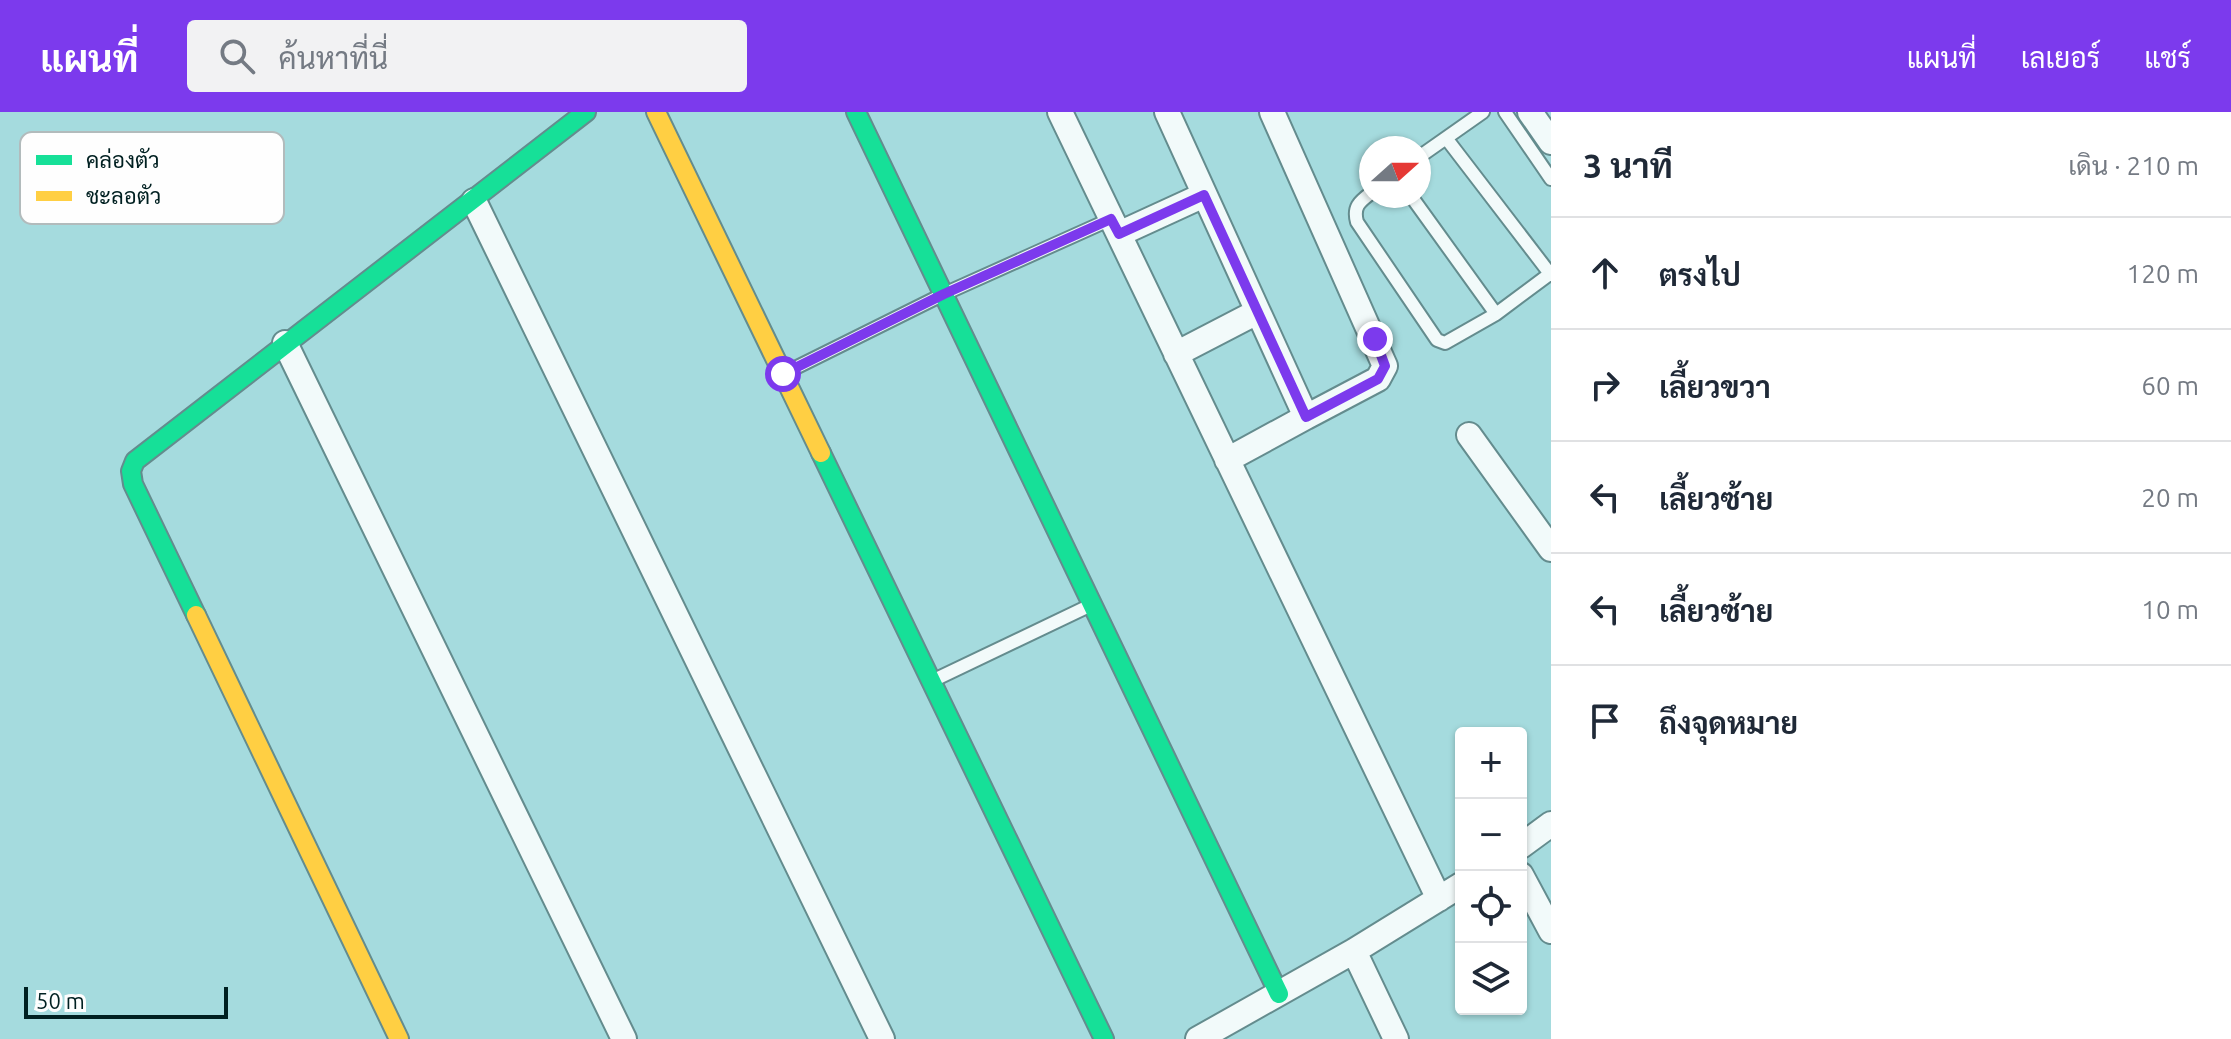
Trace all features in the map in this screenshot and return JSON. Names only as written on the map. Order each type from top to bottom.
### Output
[{"type":"street","points":[[399,1039],[133,484],[131,471],[135,461],[586,112]]},
{"type":"street","points":[[656,112],[1104,1039]]},
{"type":"street","points":[[856,112],[1279,994]]},
{"type":"street","points":[[1060,112],[1439,899]]},
{"type":"street","points":[[1167,112],[1306,417]]},
{"type":"street","points":[[1227,460],[1378,379],[1385,366],[1272,112]]},
{"type":"street","points":[[1530,112],[1551,142]]},
{"type":"street","points":[[1115,226],[1204,195]]},
{"type":"street","points":[[474,201],[882,1039]]},
{"type":"street","points":[[1176,354],[1257,312]]},
{"type":"street","points":[[285,343],[624,1039]]},
{"type":"street","points":[[1469,435],[1551,549]]},
{"type":"street","points":[[1527,842],[1551,824]]},
{"type":"street","points":[[1527,886],[1551,931]]},
{"type":"street","points":[[1198,1039],[1354,951],[1455,889]]},
{"type":"street","points":[[1354,951],[1396,1039]]},
{"type":"lane","points":[[1431,149],[1483,112]]},
{"type":"lane","points":[[1505,112],[1551,179]]},
{"type":"lane","points":[[1359,201],[1354,212],[1357,222],[1437,340],[1445,343],[1455,340],[1551,274],[1446,138]]},
{"type":"lane","points":[[1420,208],[1496,314]]},
{"type":"lane","points":[[783,374],[944,294],[1115,226]]},
{"type":"lane","points":[[931,681],[1093,604]]},
{"type":"traffic: fast","points":[[196,615],[133,484],[131,471],[135,461],[586,112]]},
{"type":"traffic: fast","points":[[856,112],[1279,994]]},
{"type":"traffic: fast","points":[[821,453],[1104,1039]]},
{"type":"traffic: slow","points":[[656,112],[821,453]]},
{"type":"traffic: slow","points":[[196,615],[399,1039]]},
{"type":"route","points":[[783,374],[944,294],[1111,219],[1119,234],[1204,195],[1306,417],[1378,379],[1385,366],[1375,339]]}]
